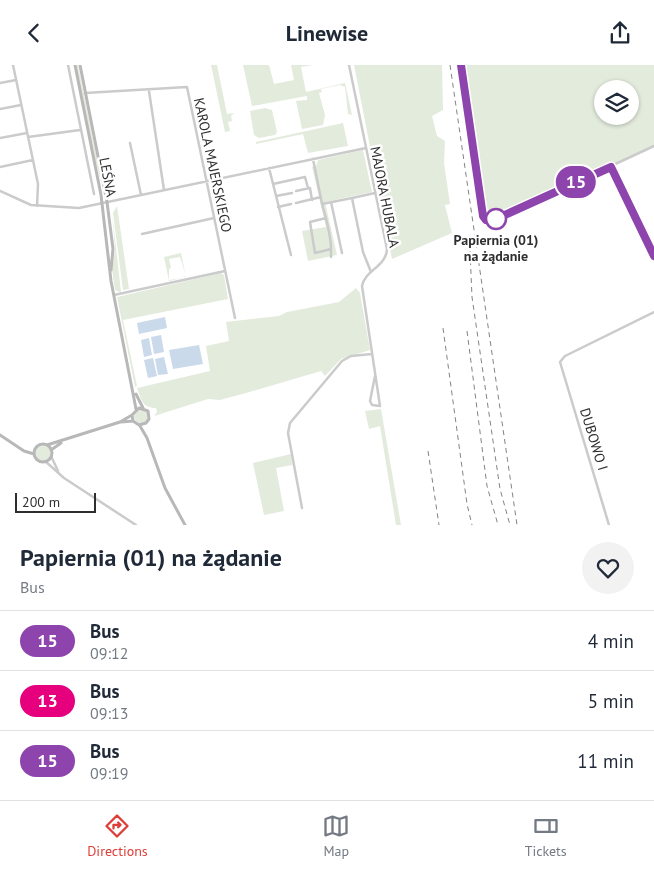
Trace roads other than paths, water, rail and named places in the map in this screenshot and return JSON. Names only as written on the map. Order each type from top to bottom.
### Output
[{"type":"main road","name":"LEŚNA","points":[[75,65],[102,204],[114,295],[136,409]]},
{"type":"main road","name":"LEŚNA","points":[[80,65],[107,202],[113,249],[111,270],[114,295]]},
{"type":"main road","points":[[461,65],[483,216],[486,220],[498,218],[611,167],[654,256]]},
{"type":"main road","name":"LEŚNA","points":[[133,386],[143,408]]},
{"type":"main road","points":[[34,455],[35,449],[40,444],[47,445],[66,440],[120,422],[132,415],[136,409],[143,408],[149,415],[146,423],[147,438]]},
{"type":"main road","points":[[132,415],[133,421]]},
{"type":"main road","points":[[120,422],[133,421],[139,425],[147,438],[165,488],[185,525]]},
{"type":"main road","points":[[139,425],[146,423]]},
{"type":"main road","points":[[0,435],[34,455],[39,461],[45,461],[51,456],[51,450],[47,445]]},
{"type":"main road","points":[[51,450],[66,440]]},
{"type":"main road","points":[[21,448],[35,449]]},
{"type":"street","points":[[13,65],[38,184],[37,206]]},
{"type":"street","name":"LEŚNA","points":[[68,65],[94,194]]},
{"type":"street","name":"MAJORA HUBALA","points":[[349,65],[387,253],[383,261],[364,279],[362,286],[380,406],[372,405],[370,401],[375,376]]},
{"type":"street","points":[[0,83],[16,80]]},
{"type":"street","name":"KAROLA MAJERSKIEGO","points":[[85,93],[149,91],[187,87],[234,318]]},
{"type":"street","points":[[149,91],[164,190]]},
{"type":"street","points":[[0,109],[21,105]]},
{"type":"street","points":[[28,137],[80,130]]},
{"type":"street","points":[[0,138],[27,133]]},
{"type":"street","points":[[130,143],[141,195]]},
{"type":"street","points":[[611,167],[654,146]]},
{"type":"street","points":[[0,191],[24,203],[72,209],[366,148]]},
{"type":"street","points":[[313,158],[326,218],[330,257]]},
{"type":"street","points":[[0,167],[33,160]]},
{"type":"street","points":[[269,168],[291,255]]},
{"type":"street","points":[[272,183],[306,177],[312,199]]},
{"type":"street","points":[[276,196],[308,188]]},
{"type":"street","points":[[322,204],[375,193]]},
{"type":"street","points":[[296,203],[321,197]]},
{"type":"street","points":[[352,198],[363,252],[371,272]]},
{"type":"street","points":[[331,202],[342,253]]},
{"type":"street","points":[[278,207],[291,204]]},
{"type":"street","points":[[326,218],[311,221],[310,224],[315,253],[330,249]]},
{"type":"street","points":[[142,234],[214,219]]},
{"type":"street","points":[[114,295],[225,271]]},
{"type":"street","name":"DUBOWO I","points":[[609,525],[560,366],[561,359],[654,312]]},
{"type":"street","points":[[302,509],[288,433],[290,423],[342,361],[351,356],[372,354]]},
{"type":"street","points":[[51,456],[58,473]]},
{"type":"street","points":[[45,461],[58,473],[136,525]]},
{"type":"water","points":[[165,317],[167,328],[139,334],[137,323]]},
{"type":"water","points":[[161,335],[164,352],[154,354],[151,337]]},
{"type":"water","points":[[149,338],[152,355],[144,357],[141,340]]},
{"type":"water","points":[[199,345],[203,364],[173,369],[169,350]]},
{"type":"water","points":[[164,357],[168,374],[158,375],[155,359]]},
{"type":"water","points":[[153,358],[157,376],[148,378],[144,360]]},
{"type":"railway","points":[[450,65],[517,525]]},
{"type":"railway","points":[[470,251],[472,297],[500,489],[510,525]]},
{"type":"railway","points":[[443,328],[467,504],[472,525]]},
{"type":"railway","points":[[467,331],[487,486],[498,525]]},
{"type":"railway","points":[[428,451],[439,525]]},
{"type":"place","name":"Papiernia (01) na żądanie","points":[[496,219]]}]
